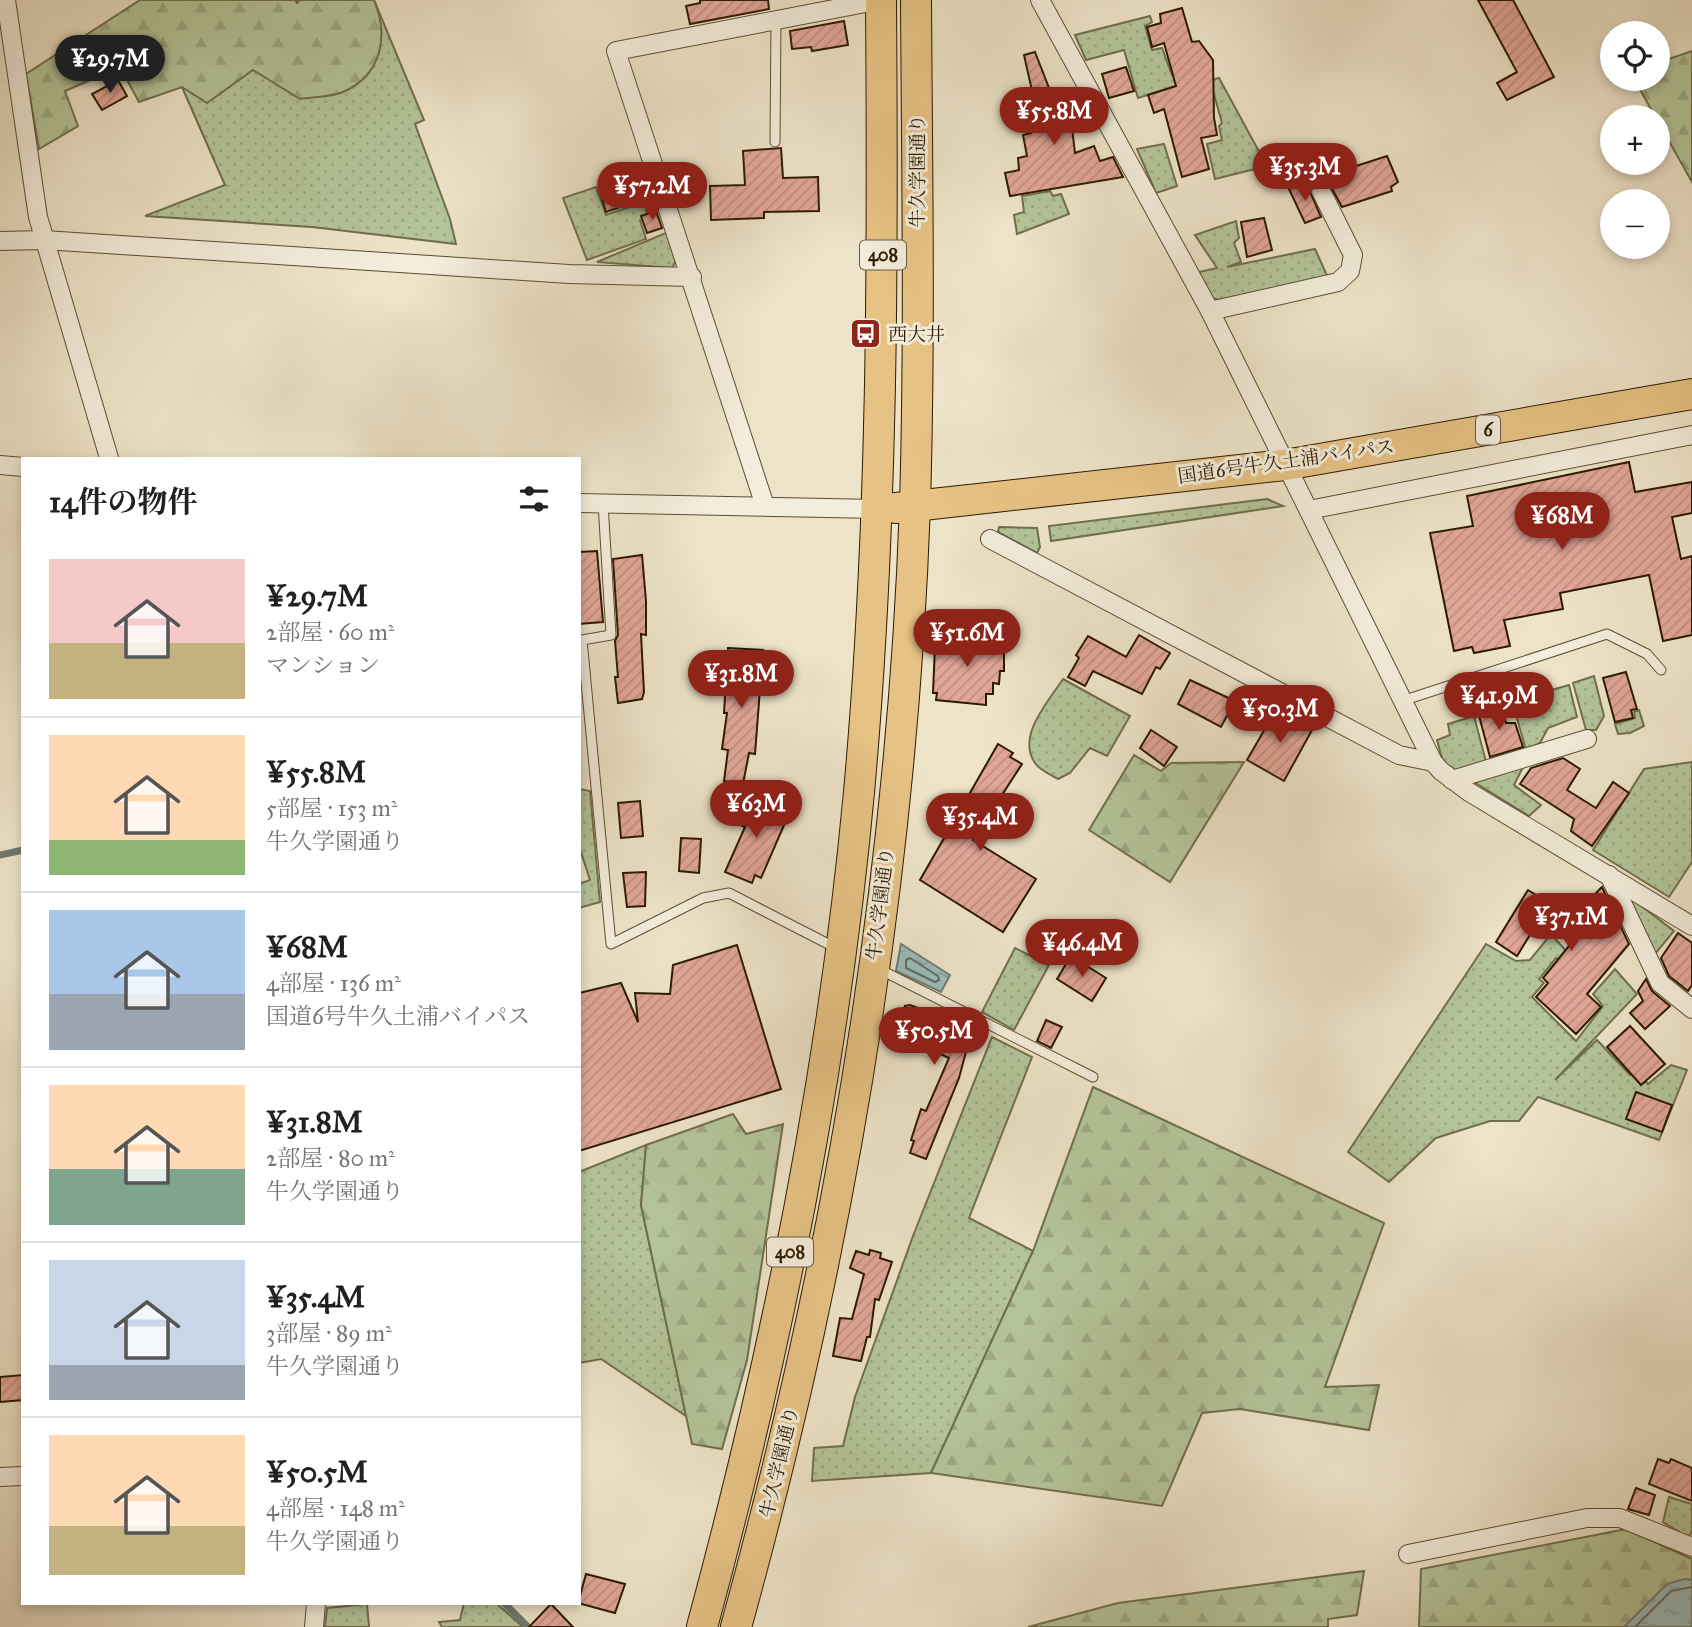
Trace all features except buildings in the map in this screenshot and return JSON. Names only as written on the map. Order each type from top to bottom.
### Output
[{"type":"highway","name":"牛久学園通り","points":[[702,1627],[755,1421],[780,1300],[841,950],[860,781],[878,509],[883,259],[881,0]]},
{"type":"highway","name":"牛久学園通り","points":[[736,1627],[761,1537],[811,1323],[833,1214],[885,878],[901,710],[915,506],[916,0]]},
{"type":"highway","name":"国道6号牛久土浦バイパス","points":[[878,509],[1285,466],[1692,394]]},
{"type":"street","points":[[6,0],[38,218],[109,457]]},
{"type":"street","points":[[765,506],[692,276],[616,51],[881,0]]},
{"type":"street","points":[[1040,0],[1210,311],[1285,466],[1405,700],[1433,762],[1452,780],[1692,926]]},
{"type":"street","points":[[1210,311],[1338,282],[1350,271],[1353,255],[1317,183]]},
{"type":"street","points":[[0,241],[44,240],[569,274],[692,276]]},
{"type":"street","points":[[1309,510],[1692,435]]},
{"type":"street","points":[[0,465],[21,467]]},
{"type":"street","points":[[581,503],[878,509]]},
{"type":"street","points":[[990,539],[1399,755],[1433,762]]},
{"type":"street","points":[[1452,780],[1587,739]]},
{"type":"street","points":[[1609,875],[1660,982],[1692,1009]]},
{"type":"street","points":[[0,1477],[21,1476]]},
{"type":"street","points":[[1408,1554],[1587,1518],[1620,1518],[1692,1548]]},
{"type":"street","points":[[314,1627],[316,1605]]},
{"type":"lane","points":[[775,142],[776,20]]},
{"type":"lane","points":[[603,503],[611,635],[582,640],[611,944],[703,898],[729,893],[841,950]]},
{"type":"lane","points":[[1405,700],[1607,634],[1647,654],[1661,670]]},
{"type":"lane","points":[[872,966],[1093,1077]]},
{"type":"green space","points":[[140,0],[295,0],[297,3],[300,0],[374,0],[381,27],[379,53],[374,65],[356,85],[338,94],[300,99],[253,70],[207,103],[182,87],[139,102],[120,67],[65,91],[78,126],[39,149],[26,74]]},
{"type":"green space","points":[[295,0],[374,0],[424,120],[415,124],[450,219],[456,244],[312,227],[145,216],[225,185],[182,87],[297,3]]},
{"type":"green space","points":[[1150,16],[1152,22],[1145,26],[1152,50],[1162,48],[1172,75],[1197,68],[1202,78],[1138,98],[1124,50],[1086,60],[1075,35]]},
{"type":"green space","points":[[1692,51],[1692,182],[1670,143],[1670,105],[1649,105],[1641,91],[1670,91],[1670,59]]},
{"type":"green space","points":[[1219,78],[1267,166],[1215,179],[1207,144],[1222,140],[1219,126],[1222,123],[1210,80]]},
{"type":"green space","points":[[1164,144],[1177,186],[1156,193],[1137,149]]},
{"type":"green space","points":[[596,187],[606,215],[644,202],[648,217],[640,220],[646,239],[587,260],[563,198]]},
{"type":"green space","points":[[1050,191],[1053,196],[1061,194],[1069,214],[1017,234],[1014,215],[1024,212],[1022,196]]},
{"type":"green space","points":[[1236,221],[1239,238],[1234,243],[1241,262],[1227,267],[1315,249],[1329,280],[1229,302],[1211,298],[1199,272],[1217,268],[1195,235]]},
{"type":"green space","points":[[668,232],[677,259],[672,268],[597,262]]},
{"type":"green space","points":[[1267,499],[1283,506],[1051,541],[1049,526]]},
{"type":"green space","points":[[999,527],[1037,528],[1040,547],[1037,553],[998,532]]},
{"type":"green space","points":[[1594,676],[1604,716],[1596,730],[1586,730],[1573,683]]},
{"type":"green space","points":[[1063,679],[1130,716],[1107,756],[1090,748],[1070,773],[1058,779],[1037,766],[1030,753],[1029,742],[1037,719]]},
{"type":"green space","points":[[1569,685],[1577,717],[1548,728],[1540,743],[1526,750],[1512,701]]},
{"type":"green space","points":[[1639,710],[1644,726],[1630,733],[1618,734],[1615,724],[1635,718],[1634,712]]},
{"type":"green space","points":[[1474,716],[1486,762],[1454,775],[1443,762],[1437,740],[1450,735],[1448,724]]},
{"type":"green space","points":[[1134,755],[1161,771],[1171,763],[1244,762],[1170,882],[1089,830]]},
{"type":"green space","points":[[1692,762],[1692,862],[1669,897],[1593,850],[1644,769]]},
{"type":"green space","points":[[1523,767],[1514,785],[1541,805],[1529,816],[1474,782]]},
{"type":"green space","points":[[581,789],[590,791],[600,902],[581,907],[581,883],[590,880],[581,852]]},
{"type":"green space","points":[[1628,896],[1674,931],[1655,954]]},
{"type":"green space","points":[[1551,934],[1577,963],[1569,969],[1556,958],[1539,979],[1544,983],[1532,997],[1576,1041],[1603,1006],[1593,994],[1615,969],[1637,994],[1555,1080],[1597,1040],[1630,1075],[1637,1072],[1648,1084],[1671,1065],[1687,1070],[1659,1140],[1538,1097],[1519,1121],[1490,1121],[1436,1138],[1389,1182],[1348,1152],[1486,944],[1516,961],[1530,960]]},
{"type":"green space","points":[[1015,948],[1049,965],[1014,1030],[982,1012]]},
{"type":"green space","points":[[992,1037],[1032,1057],[969,1218],[1033,1251],[931,1473],[812,1481],[814,1448],[843,1446],[855,1397],[913,1236]]},
{"type":"green space","points":[[1093,1087],[1384,1223],[1325,1387],[1379,1385],[1369,1430],[1240,1409],[1202,1413],[1162,1506],[931,1473],[1033,1251]]},
{"type":"green space","points":[[733,1114],[746,1134],[783,1124],[747,1360],[722,1449],[692,1444],[641,1205],[646,1145]]},
{"type":"green space","points":[[646,1145],[641,1205],[686,1416],[601,1359],[581,1363],[581,1171]]},
{"type":"green space","points":[[1669,1497],[1692,1504],[1692,1530],[1689,1538],[1663,1522]]},
{"type":"green space","points":[[1626,1529],[1692,1559],[1692,1627],[1419,1627],[1421,1569]]},
{"type":"green space","points":[[1364,1571],[1357,1615],[1328,1619],[1328,1627],[1028,1627],[1118,1603]]},
{"type":"green space","points":[[367,1605],[369,1627],[325,1627],[327,1608]]},
{"type":"green space","points":[[464,1605],[498,1605],[523,1627],[442,1627],[439,1622],[460,1620]]},
{"type":"water","points":[[901,944],[950,975],[941,992],[896,971]]},
{"type":"water","points":[[1692,1580],[1692,1627],[1624,1627],[1667,1584]]},
{"type":"waterway","points":[[0,855],[21,850]]},
{"type":"waterway","points":[[506,1605],[528,1627]]},
{"type":"place","name":"西大井","points":[[865,334]]}]
